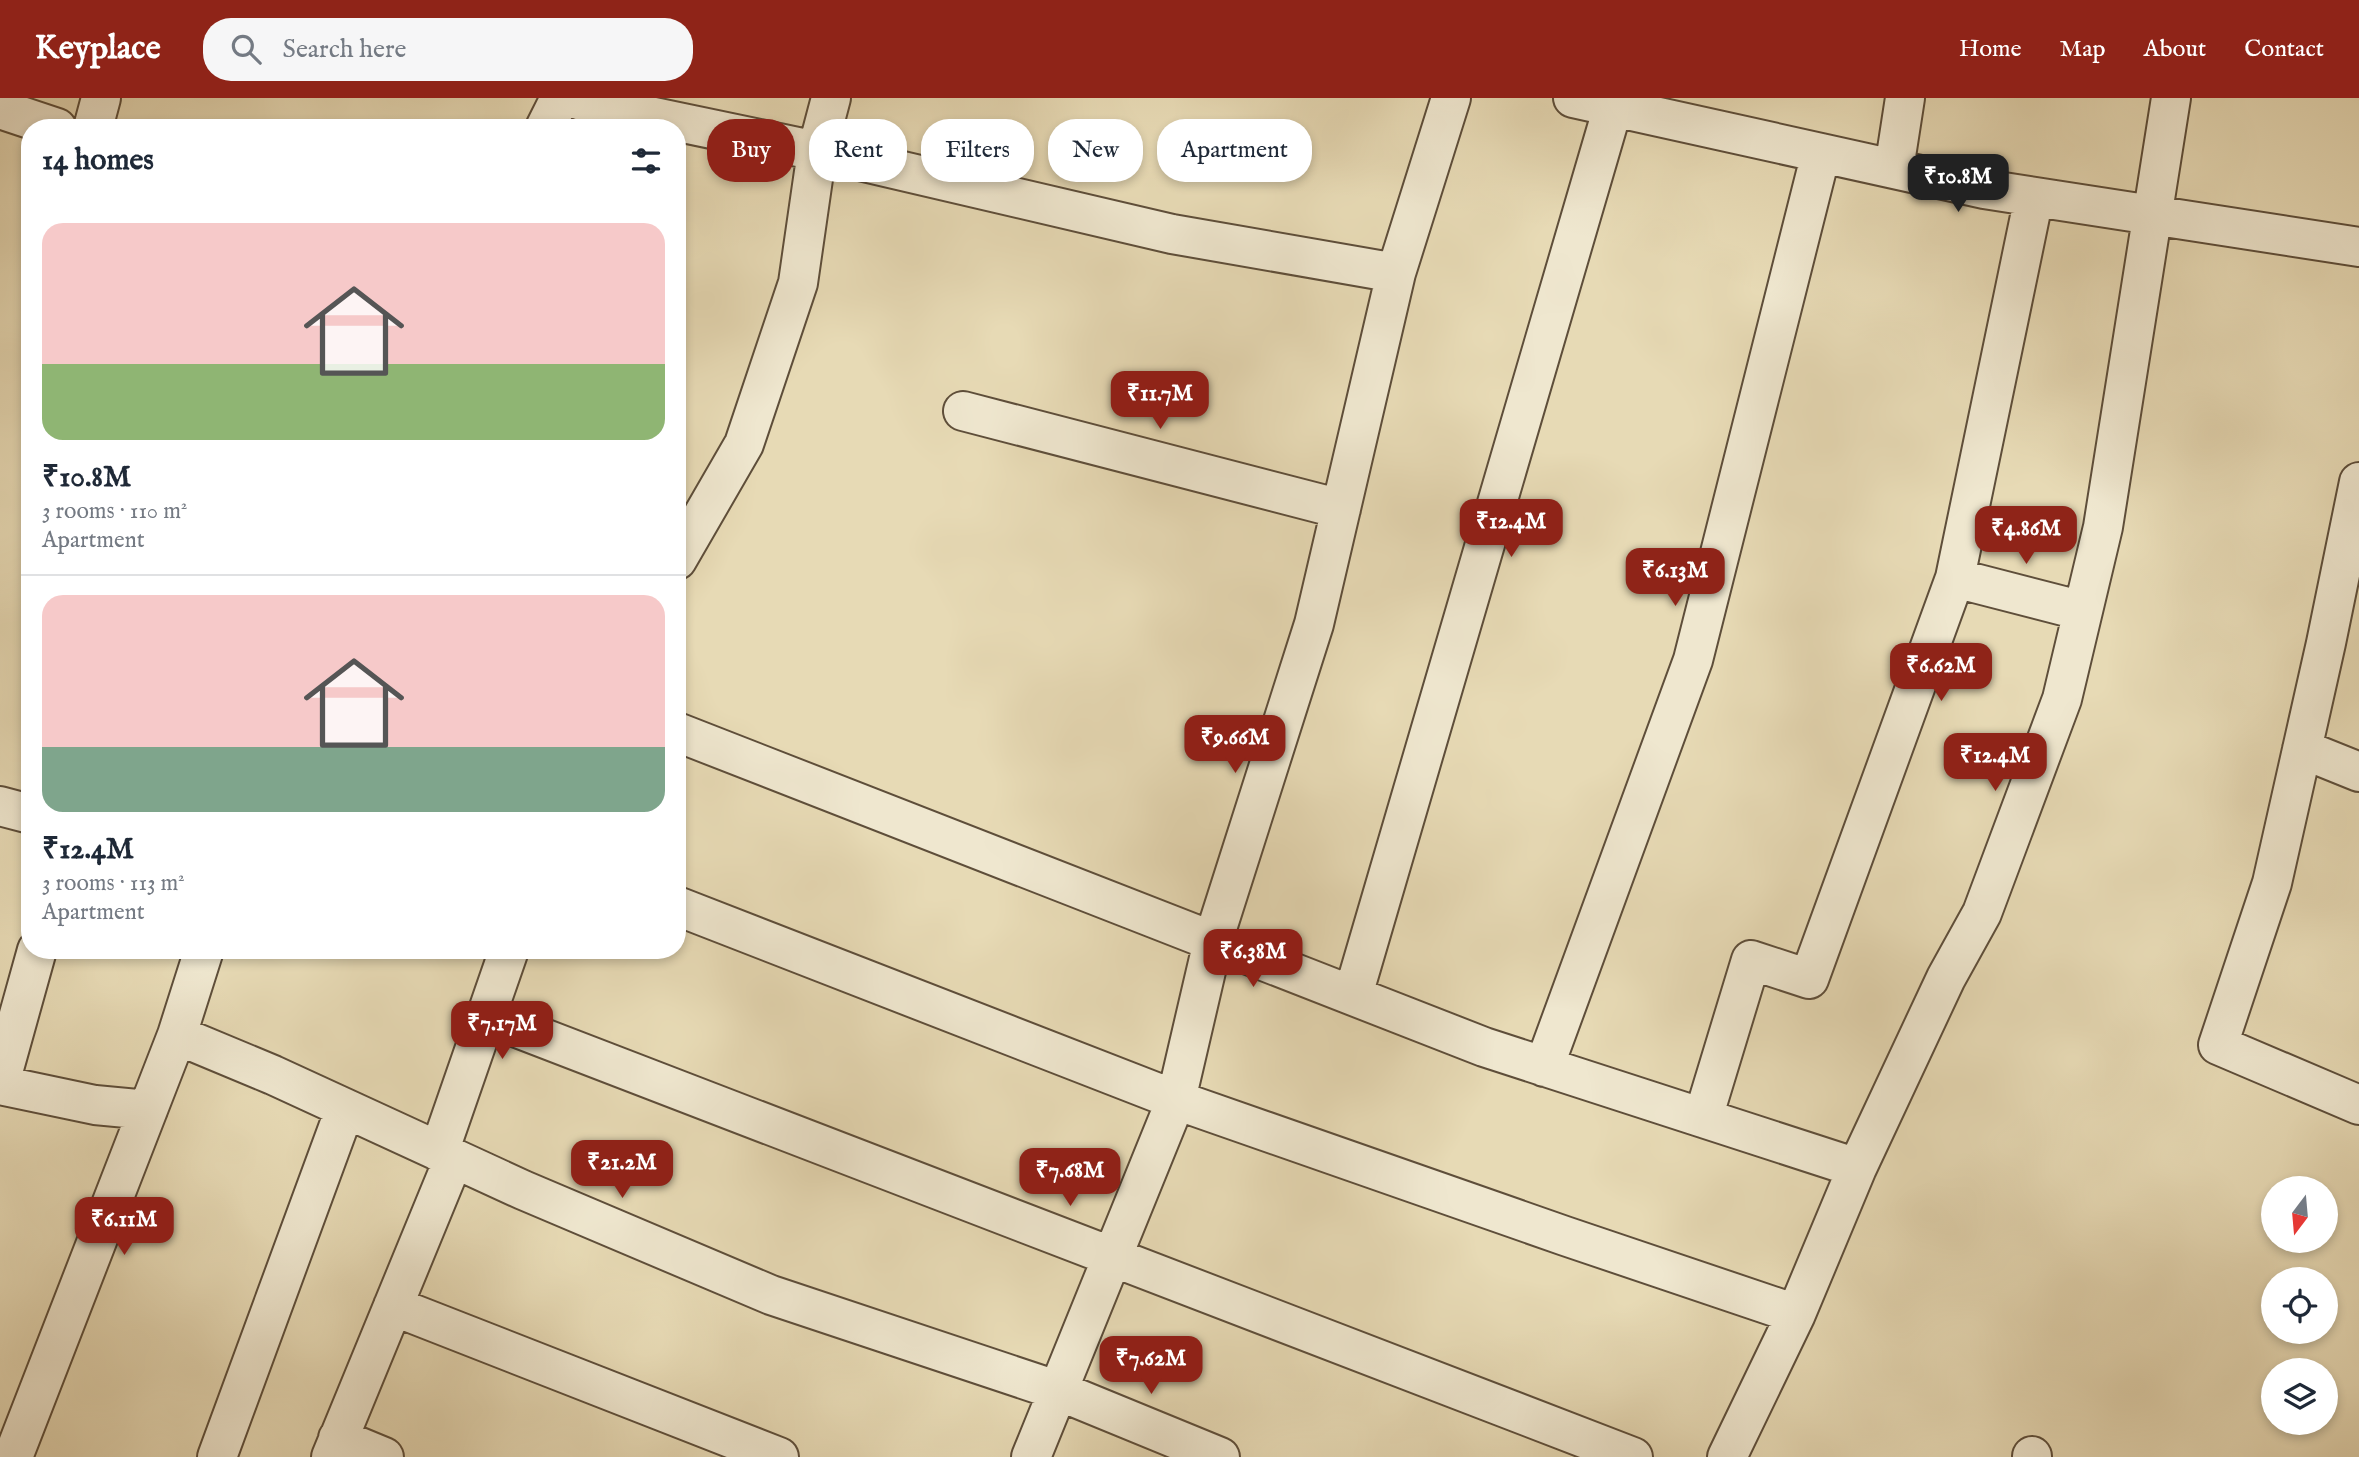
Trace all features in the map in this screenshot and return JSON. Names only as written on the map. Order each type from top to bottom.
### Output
[{"type":"street","points":[[96,119],[102,98]]},
{"type":"street","points":[[550,119],[560,98]]},
{"type":"street","points":[[574,98],[670,119]]},
{"type":"street","points":[[825,119],[831,98]]},
{"type":"street","points":[[1031,1457],[1176,1100],[1213,941],[1314,624],[1396,273],[1451,98]]},
{"type":"street","points":[[1573,98],[1984,189],[2359,247]]},
{"type":"street","points":[[1894,169],[1905,98]]},
{"type":"street","points":[[1727,1457],[1796,1314],[1857,1168],[1946,978],[1982,913],[2062,699],[2103,527],[2171,98]]},
{"type":"street","points":[[1353,995],[1613,107]]},
{"type":"street","points":[[0,109],[30,119]]},
{"type":"street","points":[[686,122],[809,149]]},
{"type":"street","points":[[1544,1067],[1693,660],[1821,153]]},
{"type":"street","points":[[907,172],[1172,234],[1396,273]]},
{"type":"street","points":[[686,544],[744,444],[797,283],[812,182]]},
{"type":"street","points":[[1703,1118],[1751,960],[1809,979],[1955,578],[2034,197]]},
{"type":"street","points":[[963,411],[1341,509]]},
{"type":"street","points":[[2359,482],[2272,883],[2218,1045],[2359,1105]]},
{"type":"street","points":[[1955,578],[2083,611]]},
{"type":"street","points":[[686,736],[1484,1047],[1857,1168]]},
{"type":"street","points":[[2302,749],[2359,772]]},
{"type":"street","points":[[0,806],[21,812]]},
{"type":"street","points":[[686,909],[1176,1100],[1796,1314]]},
{"type":"street","points":[[35,959],[0,1084],[95,1105],[148,1110]]},
{"type":"street","points":[[13,1457],[177,1035],[201,959]]},
{"type":"street","points":[[384,1457],[335,1448],[393,1306],[446,1155],[486,1016],[506,959]]},
{"type":"street","points":[[486,1016],[1633,1457]]},
{"type":"street","points":[[177,1035],[523,1190],[771,1295],[1059,1391],[1220,1457]]},
{"type":"street","points":[[217,1457],[345,1109]]},
{"type":"street","points":[[393,1306],[779,1457]]}]
